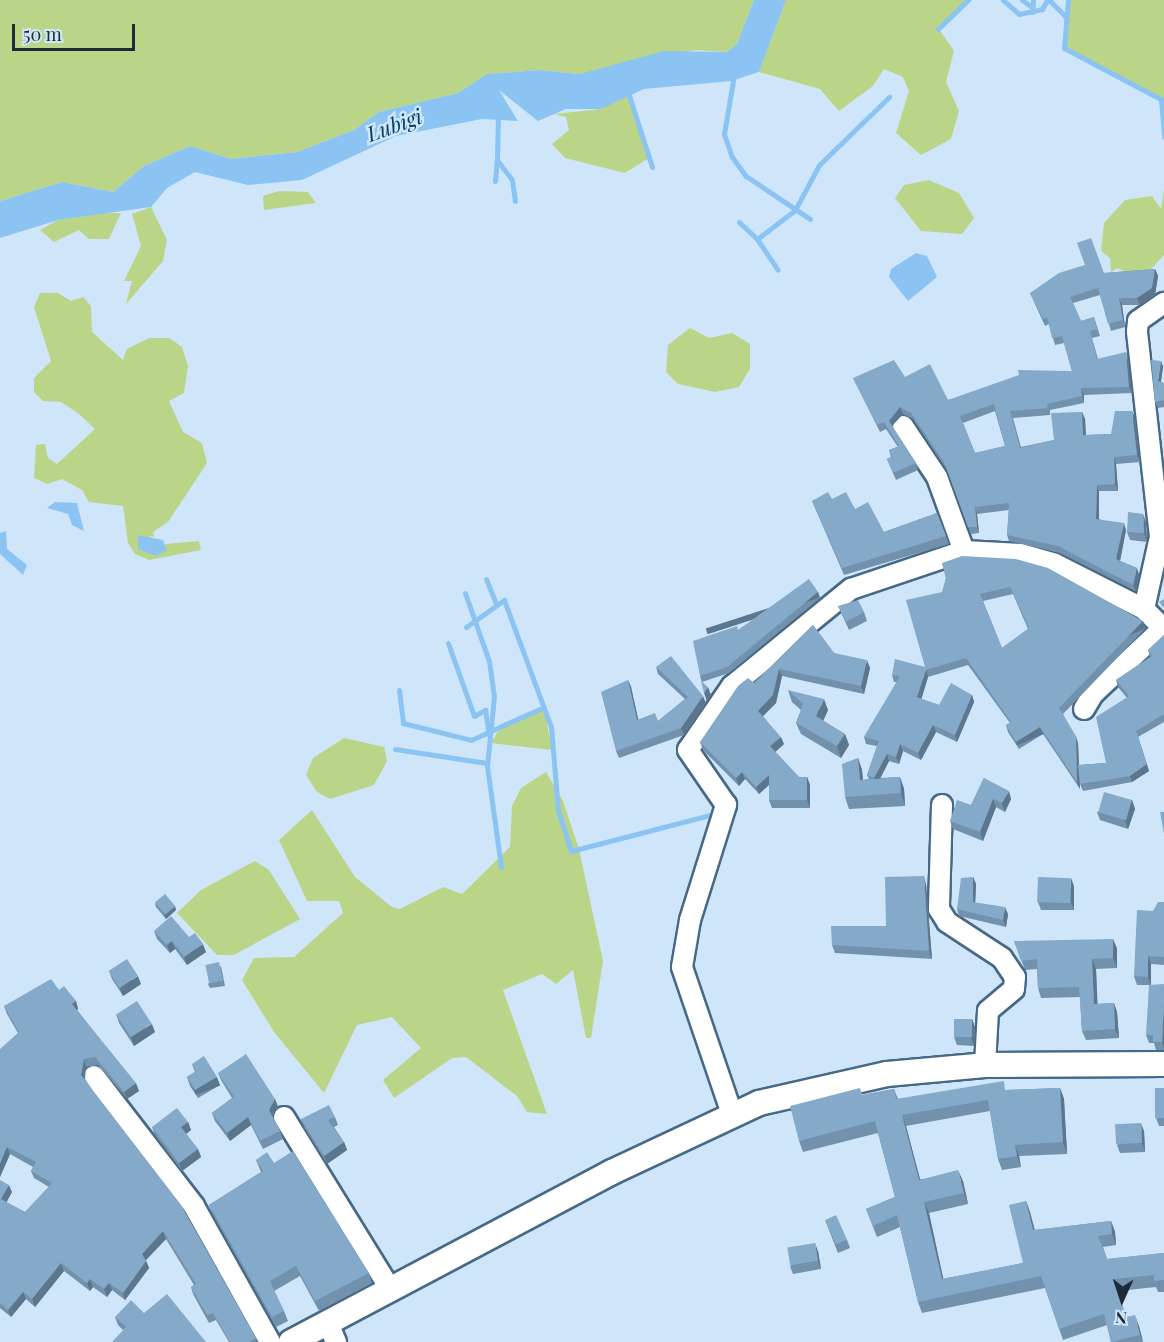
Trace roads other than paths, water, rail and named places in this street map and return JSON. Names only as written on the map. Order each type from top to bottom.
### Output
[{"type":"street","points":[[1144,609],[1160,537],[1137,331],[1138,321],[1164,303]]},
{"type":"street","points":[[903,426],[937,477],[964,551]]},
{"type":"street","points":[[732,1114],[682,967],[690,920],[726,805],[688,750],[732,686],[852,589],[964,551],[1034,557],[1144,609],[1163,628],[1093,694],[1084,709]]},
{"type":"street","points":[[942,805],[939,909],[947,922],[1002,958],[1015,977],[1014,989],[988,1011],[985,1065]]},
{"type":"street","points":[[291,1342],[332,1333],[391,1290],[732,1114],[796,1092],[862,1079],[985,1065],[1164,1064]]},
{"type":"street","points":[[94,1076],[194,1206],[270,1342]]},
{"type":"street","points":[[284,1117],[391,1290]]},
{"type":"water","name":"Lubigi","points":[[754,0],[786,0],[759,72],[731,81],[644,89],[601,109],[566,109],[538,121],[499,90],[518,121],[482,119],[396,136],[302,180],[248,185],[195,172],[167,188],[151,207],[58,220],[0,238],[0,201],[62,182],[113,192],[144,166],[190,146],[231,159],[297,152],[354,130],[379,112],[458,93],[487,74],[539,70],[580,74],[664,51],[727,52],[737,44]]},
{"type":"water","points":[[916,253],[927,256],[937,277],[908,301],[889,277],[891,269]]},
{"type":"water","points":[[55,502],[77,503],[84,531],[72,525],[68,514],[47,508]]},
{"type":"water","points":[[6,531],[7,549],[27,565],[23,575],[0,554],[0,533]]},
{"type":"water","points":[[138,535],[163,540],[167,550],[156,556],[138,549]]},
{"type":"waterway","points":[[938,29],[968,0]]},
{"type":"waterway","points":[[1003,0],[1019,14],[1042,9],[1047,0]]},
{"type":"waterway","points":[[1022,0],[1029,5]]},
{"type":"waterway","points":[[1032,12],[1033,0]]},
{"type":"waterway","points":[[1049,0],[1065,16]]},
{"type":"waterway","points":[[1068,0],[1064,48],[1164,101]]},
{"type":"waterway","points":[[734,75],[724,134],[732,157],[746,176],[810,219]]},
{"type":"waterway","points":[[627,89],[652,167]]},
{"type":"waterway","points":[[739,222],[757,239],[795,210],[819,165],[889,97]]},
{"type":"waterway","points":[[1161,100],[1164,137]]},
{"type":"waterway","points":[[498,115],[497,160],[512,180],[515,201]]},
{"type":"waterway","points":[[495,181],[497,160]]},
{"type":"waterway","points":[[757,239],[778,270]]},
{"type":"waterway","points":[[486,579],[496,604]]},
{"type":"waterway","points":[[465,593],[489,661],[494,696],[487,766],[501,867]]},
{"type":"waterway","points":[[466,627],[504,600],[551,727],[558,810],[571,851],[714,814]]},
{"type":"waterway","points":[[448,643],[474,716],[485,710],[489,735]]},
{"type":"waterway","points":[[399,690],[403,723],[471,740],[544,707]]},
{"type":"waterway","points":[[395,749],[487,763]]}]
